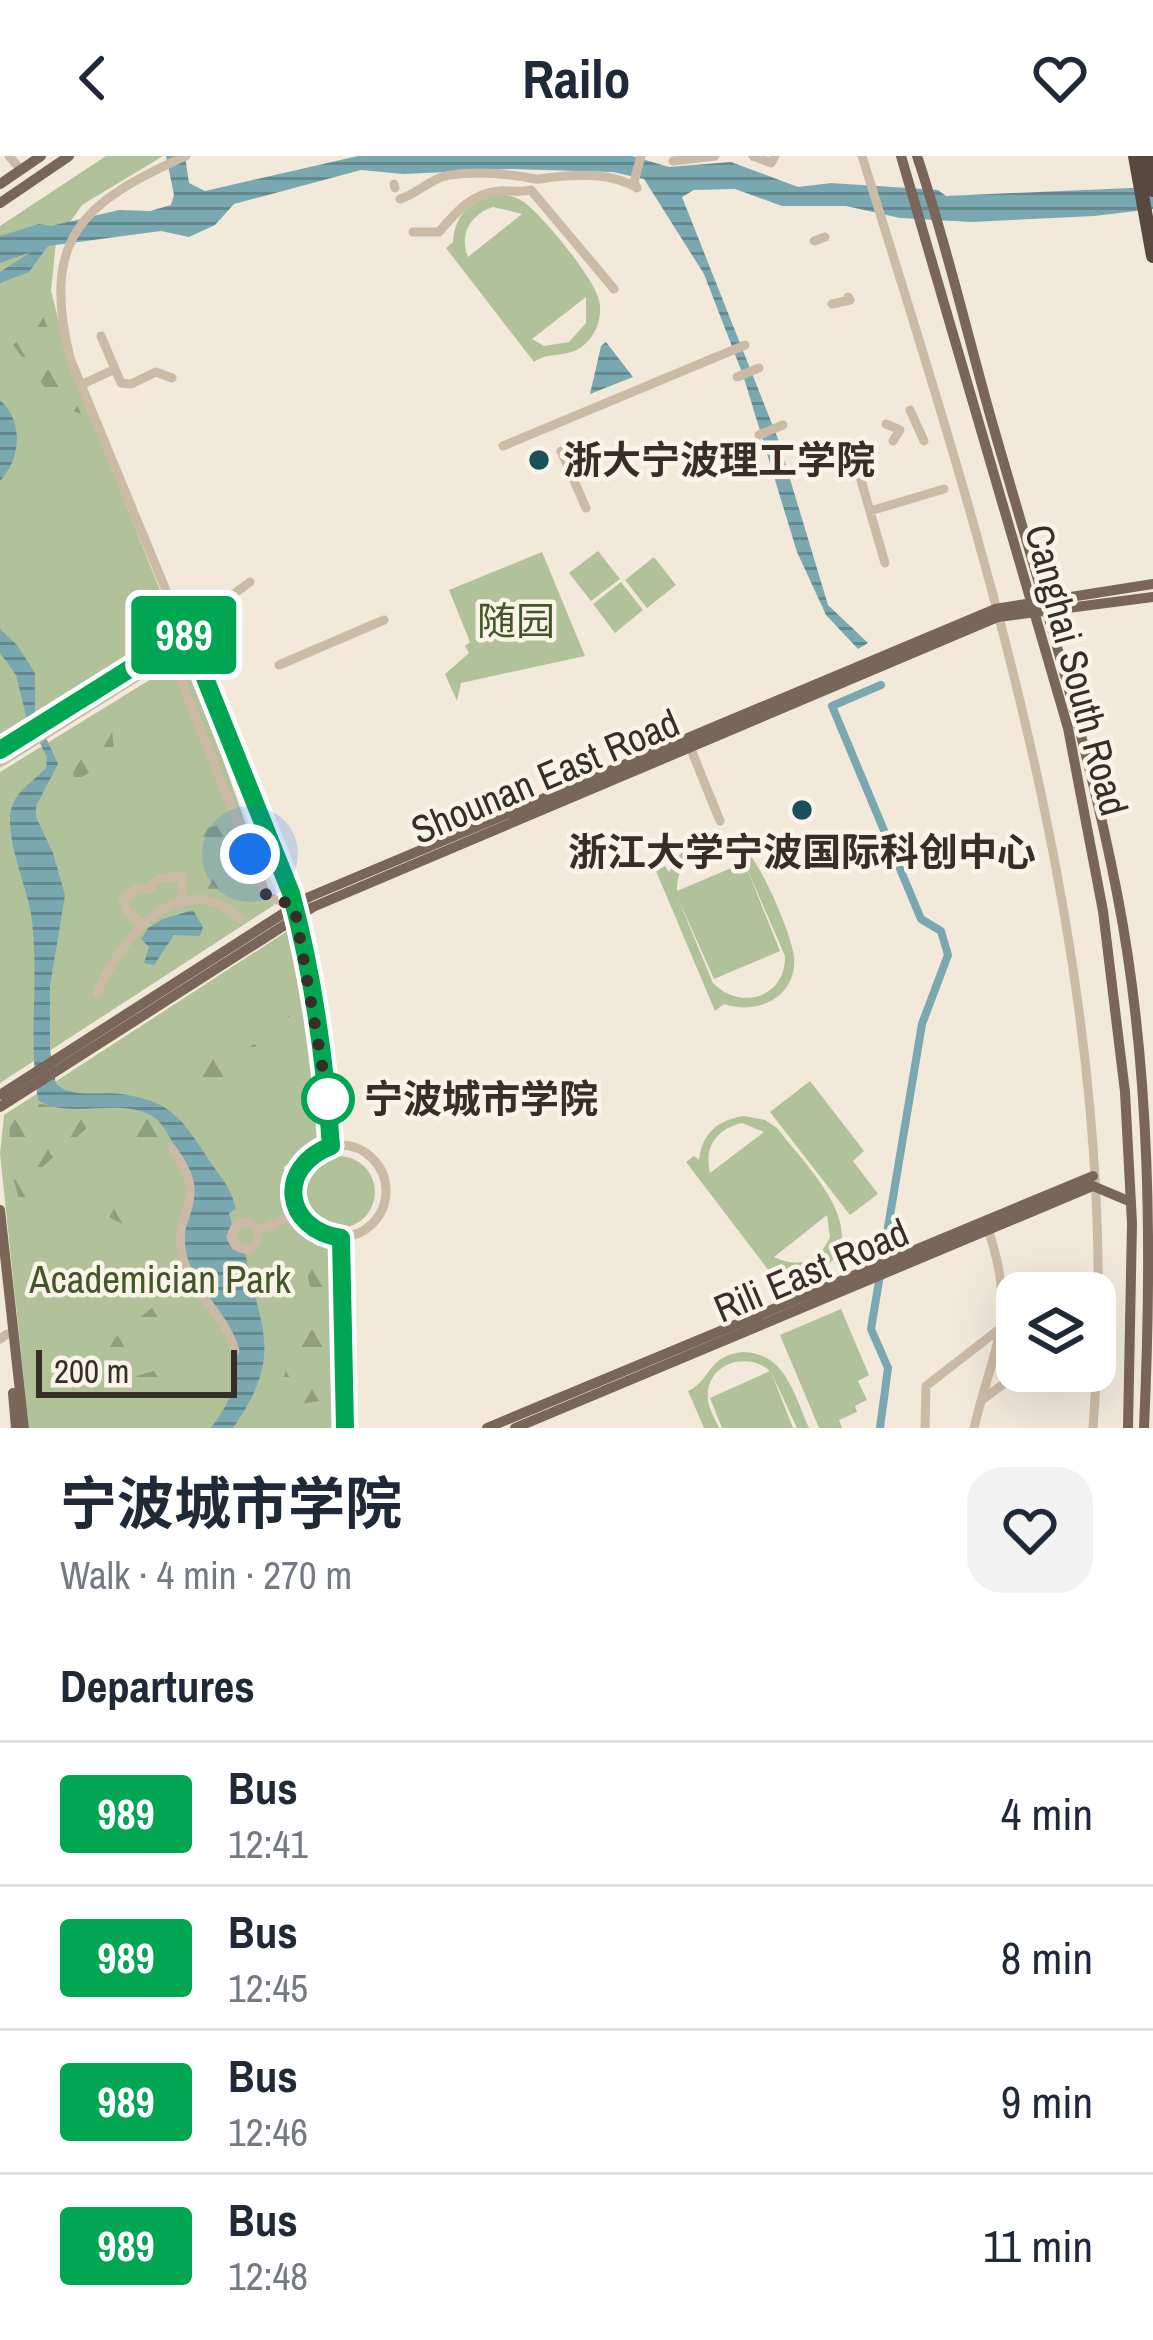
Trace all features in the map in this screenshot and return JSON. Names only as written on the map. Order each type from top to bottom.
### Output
[{"type":"highway","points":[[1142,161],[1153,190]]},
{"type":"highway","points":[[1142,161],[1153,256]]},
{"type":"main road","points":[[0,207],[69,156]]},
{"type":"main road","name":"Canghai South Road","points":[[901,156],[1081,729],[1118,897],[1138,1055],[1148,1333],[1144,1428]]},
{"type":"main road","name":"Canghai South Road","points":[[917,156],[1040,607],[1103,911],[1125,1092],[1131,1202],[1129,1428]]},
{"type":"main road","points":[[0,184],[30,161]]},
{"type":"main road","name":"Shounan East Road","points":[[1040,607],[1153,584]]},
{"type":"main road","name":"Shounan East Road","points":[[0,1108],[58,1062],[296,910],[997,613],[1153,597]]},
{"type":"main road","name":"Shounan East Road","points":[[296,910],[690,747],[997,613]]},
{"type":"main road","name":"Shounan East Road","points":[[0,1095],[35,1078]]},
{"type":"main road","points":[[1093,1181],[1131,1202]]},
{"type":"main road","name":"Rili East Road","points":[[890,1264],[988,1229],[1093,1181]]},
{"type":"main road","name":"Rili East Road","points":[[488,1428],[1093,1181]]},
{"type":"main road","points":[[0,1210],[20,1428]]},
{"type":"main road","name":"Rili East Road","points":[[515,1428],[866,1274]]},
{"type":"main road","points":[[0,1277],[3,1336],[20,1428]]},
{"type":"street","points":[[9,156],[30,161]]},
{"type":"street","points":[[186,156],[109,195],[92,209],[62,256],[58,298],[70,358],[187,633],[296,910],[328,1099],[331,1146]]},
{"type":"street","points":[[396,190],[416,195],[449,175],[526,175],[537,180],[593,175],[637,188],[634,182],[641,156]]},
{"type":"street","points":[[672,158],[715,156]]},
{"type":"street","points":[[753,156],[771,163],[776,156]]},
{"type":"street","points":[[862,156],[912,341],[1021,695],[1057,855],[1082,1023],[1093,1181],[1093,1428]]},
{"type":"street","points":[[413,232],[440,232],[477,196],[531,190],[614,289]]},
{"type":"street","points":[[832,304],[850,300],[848,297]]},
{"type":"street","points":[[101,336],[121,383],[131,384],[156,372],[172,378]]},
{"type":"street","points":[[503,446],[745,345]]},
{"type":"street","points":[[81,385],[115,369]]},
{"type":"street","points":[[736,377],[756,369]]},
{"type":"street","points":[[910,410],[924,441]]},
{"type":"street","points":[[886,424],[900,430]]},
{"type":"street","points":[[893,441],[900,430],[916,424]]},
{"type":"street","points":[[759,435],[780,426]]},
{"type":"street","points":[[848,449],[885,562]]},
{"type":"street","points":[[561,451],[586,508]]},
{"type":"street","points":[[870,511],[944,489]]},
{"type":"street","points":[[0,763],[187,633],[220,600],[250,582]]},
{"type":"street","points":[[279,665],[384,620]]},
{"type":"street","points":[[187,633],[181,680],[267,897],[296,910]]},
{"type":"street","points":[[0,750],[34,735]]},
{"type":"street","points":[[690,747],[720,821]]},
{"type":"street","points":[[143,924],[127,912],[122,900],[136,888],[148,889],[158,879],[182,876],[182,902]]},
{"type":"street","points":[[148,889],[162,909]]},
{"type":"street","points":[[97,994],[119,951],[162,909],[182,902],[217,903],[241,920]]},
{"type":"street","points":[[331,1146],[361,1150],[373,1159],[386,1186],[379,1216],[356,1235],[341,1238],[309,1227],[293,1196],[302,1164],[331,1146]]},
{"type":"street","points":[[172,1149],[188,1171],[193,1192],[183,1226],[186,1273],[227,1329],[235,1351]]},
{"type":"street","points":[[258,1231],[285,1219]]},
{"type":"street","points":[[988,1229],[1003,1272]]},
{"type":"street","points":[[341,1238],[345,1428]]},
{"type":"street","points":[[167,1263],[182,1256]]},
{"type":"street","points":[[172,1280],[186,1273]]},
{"type":"street","points":[[925,1428],[926,1386],[996,1331]]},
{"type":"street","points":[[974,1428],[996,1355]]},
{"type":"street","points":[[980,1401],[996,1389]]},
{"type":"green space","points":[[106,156],[163,156],[82,205],[56,242],[51,291],[69,362],[176,630],[0,739],[0,226]]},
{"type":"green space","points":[[497,194],[514,197],[532,209],[595,290],[600,314],[596,328],[578,349],[534,362],[446,248],[453,242],[461,216],[472,205]],"holes":[[[493,207],[522,214],[468,257],[468,226]],[[586,297],[586,323],[569,342],[544,346],[532,339]]]},
{"type":"green space","points":[[43,316],[81,414],[58,405],[13,345]]},
{"type":"green space","points":[[598,551],[620,579],[591,601],[569,573]]},
{"type":"green space","name":"随园","points":[[542,552],[585,656],[461,683],[457,701],[445,674],[469,653],[465,646],[470,642],[449,590]]},
{"type":"green space","points":[[654,557],[676,585],[647,608],[625,580]]},
{"type":"green space","points":[[621,582],[643,610],[615,633],[593,604]]},
{"type":"green space","points":[[187,657],[274,905],[0,1083],[0,772]]},
{"type":"green space","points":[[110,711],[115,759],[76,780],[57,744]]},
{"type":"green space","points":[[227,823],[242,871],[240,888],[205,889],[195,870],[190,840],[199,830]]},
{"type":"green space","points":[[706,840],[725,840],[742,847],[757,866],[794,956],[790,982],[773,1000],[750,1007],[724,1004],[715,1011],[656,871],[665,866],[669,872],[680,854]],"holes":[[[714,848],[743,863],[677,891],[686,861]],[[745,864],[785,956],[778,982],[760,996],[748,998],[724,992],[713,983],[677,896],[714,979],[780,951]]]},
{"type":"green space","name":"Academician Park","points":[[295,926],[325,1136],[284,1167],[283,1194],[297,1230],[329,1242],[335,1428],[29,1428],[0,1154],[4,1115]]},
{"type":"green space","points":[[300,1006],[288,1039],[274,1058],[224,1086],[223,1106],[128,1039],[152,1026],[188,1069],[215,1052],[227,1054],[250,1047]]},
{"type":"green space","points":[[810,1081],[864,1151],[853,1161],[878,1194],[850,1215],[770,1112]]},
{"type":"green space","points":[[34,1103],[114,1115],[87,1128],[31,1177],[32,1213],[23,1215],[9,1161],[10,1116]]},
{"type":"green space","points":[[735,1118],[765,1120],[777,1128],[829,1196],[842,1235],[838,1253],[824,1268],[779,1284],[686,1162],[694,1156],[699,1160],[708,1135]],"holes":[[[742,1123],[764,1132],[710,1173],[714,1140]],[[827,1215],[830,1237],[814,1257],[791,1262],[774,1257]]]},
{"type":"green space","points":[[125,1119],[148,1119],[159,1129],[173,1158],[168,1163],[119,1142],[117,1126]]},
{"type":"green space","points":[[339,1156],[364,1167],[375,1192],[364,1217],[339,1228],[314,1217],[303,1192],[314,1167]]},
{"type":"green space","points":[[90,1175],[115,1183],[147,1234],[97,1207],[89,1188]]},
{"type":"green space","points":[[297,1237],[339,1248],[341,1397],[274,1409],[311,1289]]},
{"type":"green space","points":[[156,1282],[184,1294],[180,1307],[166,1331],[130,1352],[137,1376],[166,1367],[168,1385],[176,1394],[172,1398],[158,1390],[131,1406],[130,1390],[112,1376],[106,1354],[115,1338],[153,1307]]},
{"type":"green space","points":[[841,1309],[869,1375],[858,1381],[867,1400],[855,1406],[857,1412],[839,1420],[842,1428],[819,1428],[780,1335]]},
{"type":"green space","points":[[742,1352],[757,1354],[778,1367],[809,1428],[797,1428],[771,1372],[793,1428],[722,1428],[710,1398],[770,1371],[739,1361],[713,1377],[708,1400],[719,1428],[704,1428],[688,1391],[722,1358]]},
{"type":"water","points":[[166,156],[185,156],[189,183],[205,191],[358,156],[632,156],[669,167],[731,162],[798,187],[831,183],[938,190],[946,196],[1153,187],[1153,209],[971,222],[900,218],[846,206],[782,206],[735,189],[694,190],[682,197],[778,439],[828,605],[868,643],[858,649],[826,615],[797,552],[743,375],[704,274],[644,179],[613,172],[510,169],[403,174],[361,170],[234,204],[215,225],[189,237],[161,231],[48,246],[29,272],[0,283],[0,272],[31,252],[0,263],[0,236],[39,224],[51,226],[119,210],[150,211],[171,205],[174,195]]},
{"type":"water","points":[[606,342],[633,377],[590,394],[601,346]]},
{"type":"water","points":[[0,400],[13,419],[17,440],[12,462],[0,481]]},
{"type":"water","points":[[0,629],[35,673],[35,714],[58,764],[36,806],[65,895],[50,986],[50,1049],[56,1084],[78,1093],[138,1097],[164,1107],[191,1133],[228,1187],[236,1209],[229,1213],[232,1225],[226,1237],[233,1250],[245,1252],[264,1342],[259,1380],[233,1428],[211,1428],[229,1399],[236,1374],[234,1354],[191,1278],[183,1253],[193,1192],[166,1132],[142,1111],[65,1108],[38,1100],[32,921],[10,820],[17,796],[46,768],[47,757],[26,716],[16,675],[0,653]]},
{"type":"water","points":[[193,910],[203,927],[200,936],[174,935],[154,965],[144,963],[149,947],[141,939],[148,928]]},
{"type":"waterway","points":[[880,1428],[888,1368],[871,1329],[922,1024],[948,955],[941,931],[921,919],[832,706],[881,685]]},
{"type":"bus line","name":"989","points":[[0,750],[187,633],[291,893],[300,927],[328,1099],[331,1146],[302,1164],[293,1196],[309,1227],[341,1238],[345,1428]]},
{"type":"place","name":"浙大宁波理工学院","points":[[539,460]]},
{"type":"place","name":"浙江大学宁波国际科创中心","points":[[802,810]]},
{"type":"place","name":"宁波城市学院","points":[[328,1099]]},
{"type":"route","points":[[250,854],[267,897],[294,905],[328,1099]]}]
